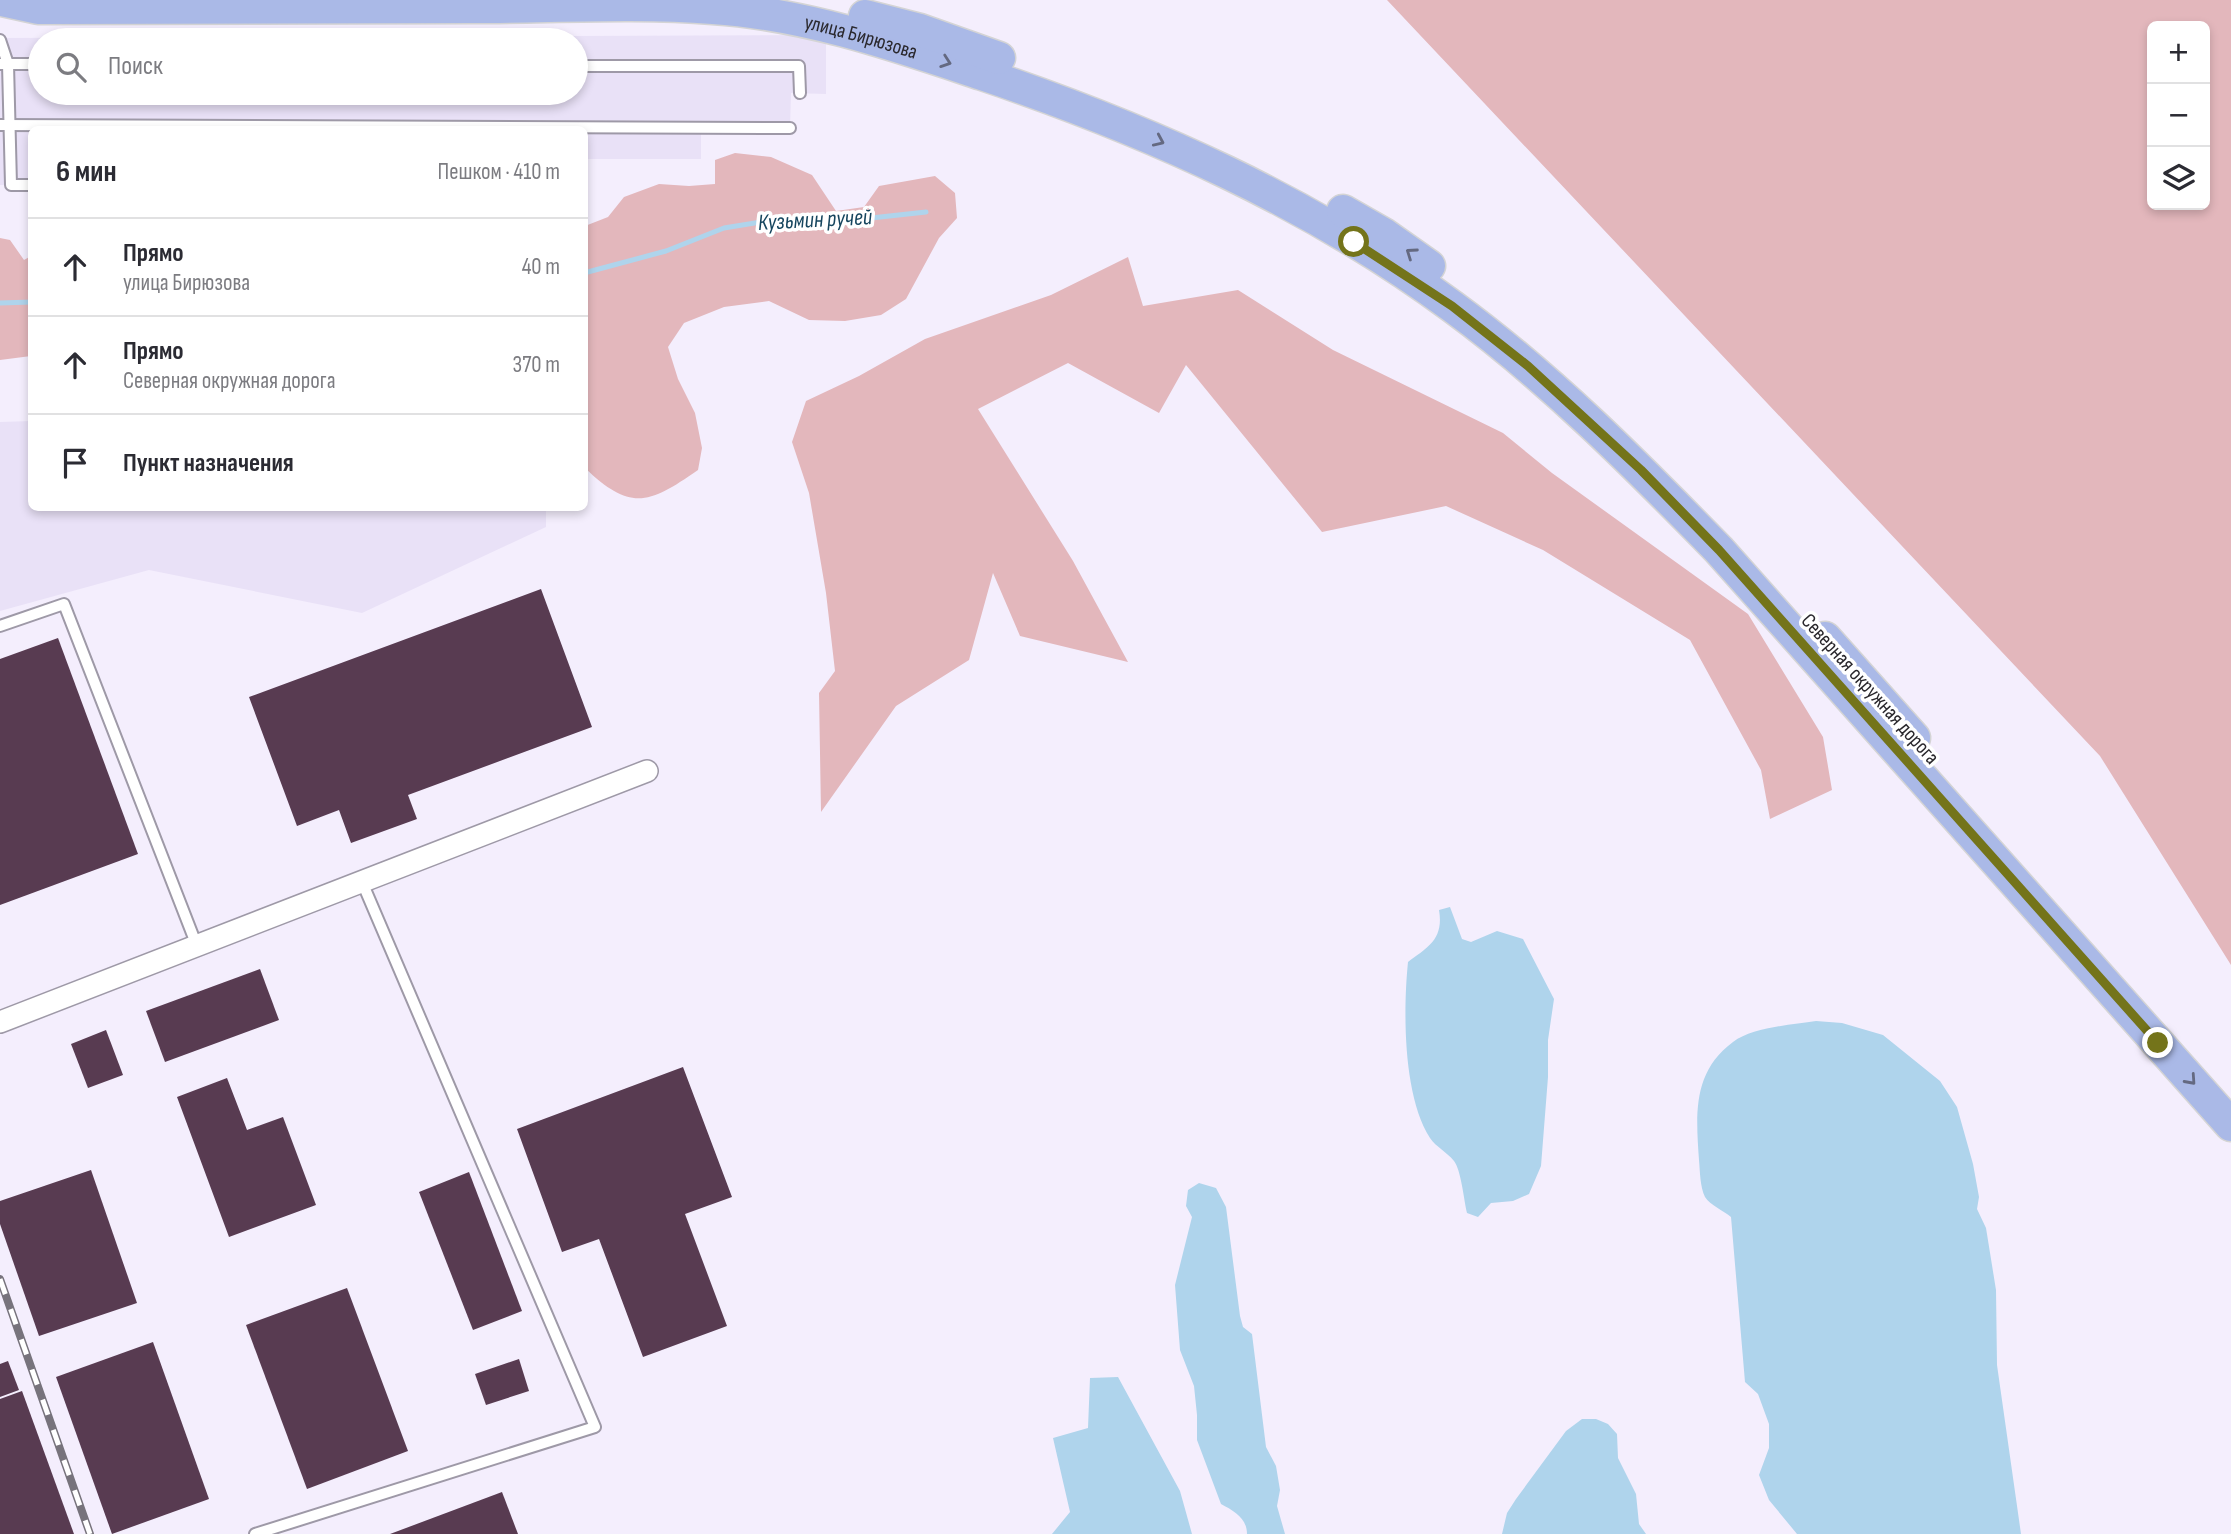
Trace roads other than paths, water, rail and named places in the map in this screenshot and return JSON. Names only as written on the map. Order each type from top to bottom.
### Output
[{"type":"main road","name":"улица Бирюзова","points":[[2,0],[38,8],[713,8],[771,15],[824,26],[909,50],[1029,90],[1244,179],[1343,235],[1452,306]]},
{"type":"main road","name":"улица Бирюзова","points":[[799,0],[920,30],[1054,77],[1168,122],[1283,176],[1373,228],[1487,307]]},
{"type":"main road","name":"Северная окружная дорога","points":[[1452,306],[1528,366],[1641,470],[1719,550],[2231,1125]]},
{"type":"main road","name":"Северная окружная дорога","points":[[1487,307],[1560,366],[1725,527],[2231,1092]]},
{"type":"street","points":[[0,1023],[647,771]]},
{"type":"lane","points":[[0,40],[4,64],[6,185],[28,185]]},
{"type":"lane","points":[[4,64],[28,64]]},
{"type":"lane","points":[[588,66],[799,66],[800,93]]},
{"type":"lane","points":[[5,125],[267,126]]},
{"type":"lane","points":[[588,127],[790,128]]},
{"type":"lane","points":[[0,626],[65,604],[197,946]]},
{"type":"lane","points":[[255,1534],[595,1427],[362,882]]},
{"type":"water","points":[[1450,907],[1462,939],[1471,942],[1497,931],[1523,939],[1554,999],[1548,1040],[1541,1166],[1529,1194],[1513,1201],[1491,1203],[1478,1217],[1467,1213],[1454,1161],[1432,1141],[1421,1120],[1414,1100],[1407,1053],[1408,962],[1433,941],[1439,928],[1439,910]]},
{"type":"water","points":[[1816,1021],[1842,1023],[1883,1035],[1940,1081],[1957,1107],[1973,1164],[1979,1197],[1977,1209],[1986,1228],[1996,1290],[1997,1365],[2021,1534],[1797,1534],[1769,1500],[1759,1475],[1769,1448],[1769,1424],[1758,1394],[1745,1382],[1731,1217],[1707,1200],[1702,1189],[1698,1111],[1703,1081],[1710,1067],[1733,1042],[1761,1030]]},
{"type":"water","points":[[1199,1183],[1216,1188],[1226,1207],[1240,1316],[1243,1327],[1252,1334],[1266,1447],[1276,1466],[1280,1490],[1277,1506],[1285,1534],[1247,1534],[1242,1519],[1221,1504],[1197,1440],[1194,1386],[1180,1350],[1175,1285],[1192,1217],[1186,1206],[1188,1190]]},
{"type":"water","points":[[1118,1377],[1180,1491],[1192,1534],[1052,1534],[1070,1512],[1053,1438],[1088,1428],[1090,1378]]},
{"type":"water","points":[[1582,1419],[1596,1419],[1608,1424],[1617,1434],[1618,1458],[1636,1494],[1639,1524],[1646,1534],[1502,1534],[1507,1513],[1516,1499],[1566,1431]]},
{"type":"waterway","name":"Кузьмин ручей","points":[[588,272],[666,251],[724,228],[779,219],[853,220],[926,212]]},
{"type":"waterway","name":"Кузьмин ручей","points":[[0,303],[28,302]]},
{"type":"railway","points":[[0,1279],[90,1534]]}]
